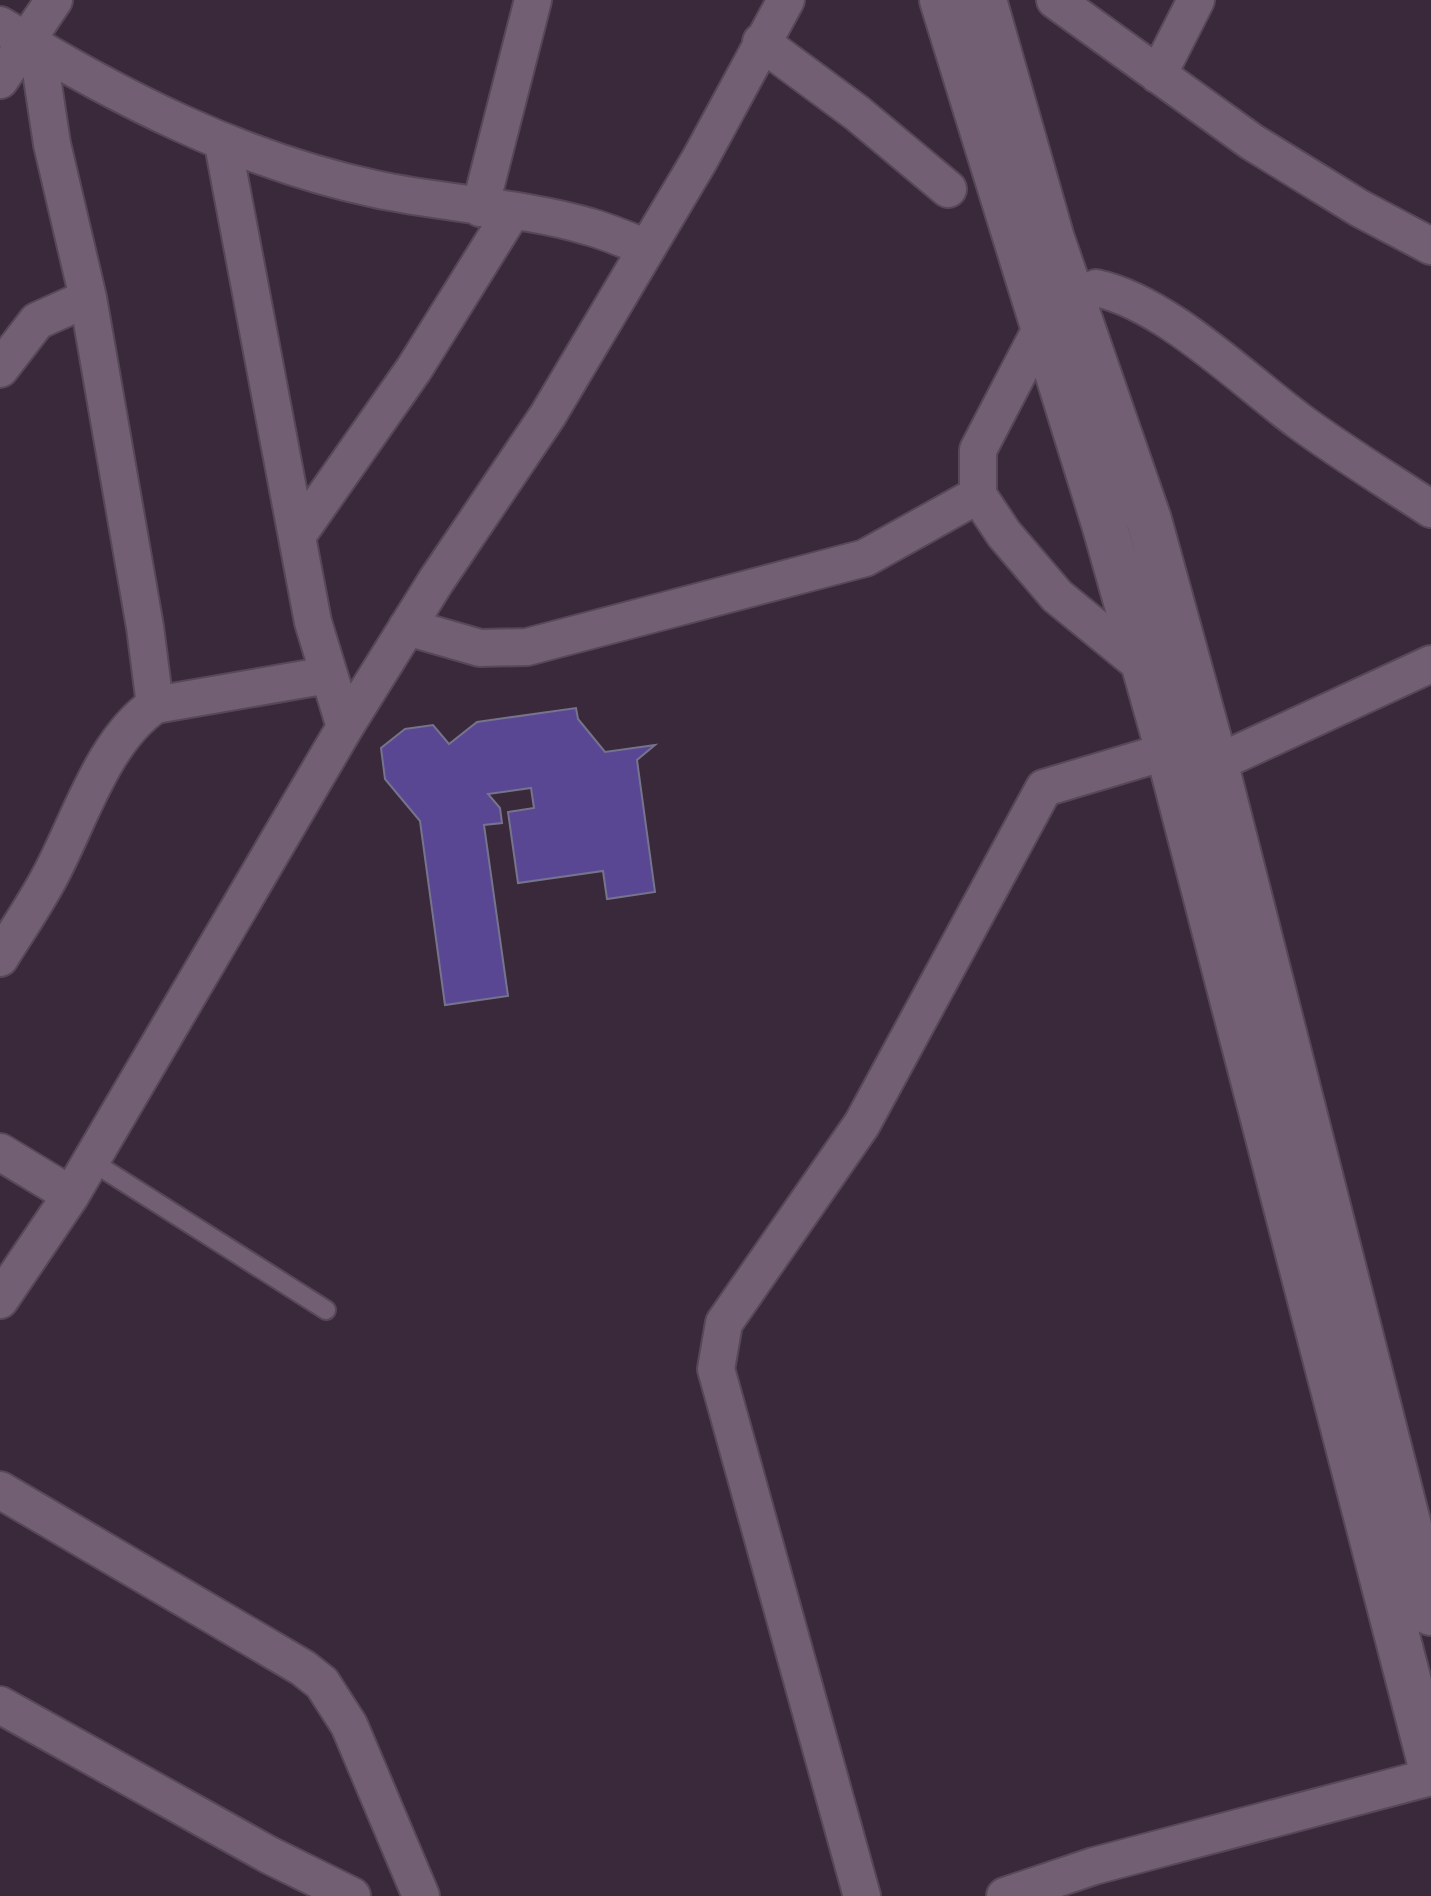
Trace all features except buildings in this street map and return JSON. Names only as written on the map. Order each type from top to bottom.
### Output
[{"type":"main road","points":[[942,0],[1052,313],[1126,446],[1215,761],[1431,1613]]},
{"type":"main road","points":[[984,0],[1017,126],[1052,313],[1431,1767]]},
{"type":"street","points":[[0,80],[21,39],[54,0]]},
{"type":"street","points":[[297,536],[414,369],[496,210],[533,0]]},
{"type":"street","points":[[0,1300],[71,1195],[345,727],[407,627],[548,415],[700,159],[786,0]]},
{"type":"street","points":[[1158,75],[1196,0]]},
{"type":"street","points":[[1059,1],[1252,142],[1359,208],[1431,246]]},
{"type":"street","points":[[21,39],[223,144],[294,168],[375,189],[589,226],[647,248]]},
{"type":"street","points":[[21,39],[52,144],[88,298],[145,627],[155,705]]},
{"type":"street","points":[[761,42],[857,113],[948,189]]},
{"type":"street","points":[[223,144],[297,536],[328,675],[345,727]]},
{"type":"street","points":[[1144,667],[1057,596],[1004,534],[978,495],[978,450],[1052,313],[1096,288],[1137,302],[1229,365],[1299,421],[1431,509]]},
{"type":"street","points":[[0,369],[37,321],[88,298]]},
{"type":"street","points":[[407,627],[480,648],[527,647],[865,558],[978,495]]},
{"type":"street","points":[[862,1896],[716,1369],[724,1323],[862,1124],[1044,788],[1215,761],[1431,664]]},
{"type":"street","points":[[0,958],[48,879],[118,741],[138,717],[155,705],[328,675]]},
{"type":"street","points":[[0,1152],[71,1195]]},
{"type":"street","points":[[0,1490],[303,1668],[322,1683],[349,1725],[421,1896]]},
{"type":"street","points":[[0,1705],[269,1855],[352,1896]]},
{"type":"street","points":[[1005,1896],[1094,1866],[1393,1790],[1431,1777]]},
{"type":"lane","points":[[91,1161],[326,1310]]}]
